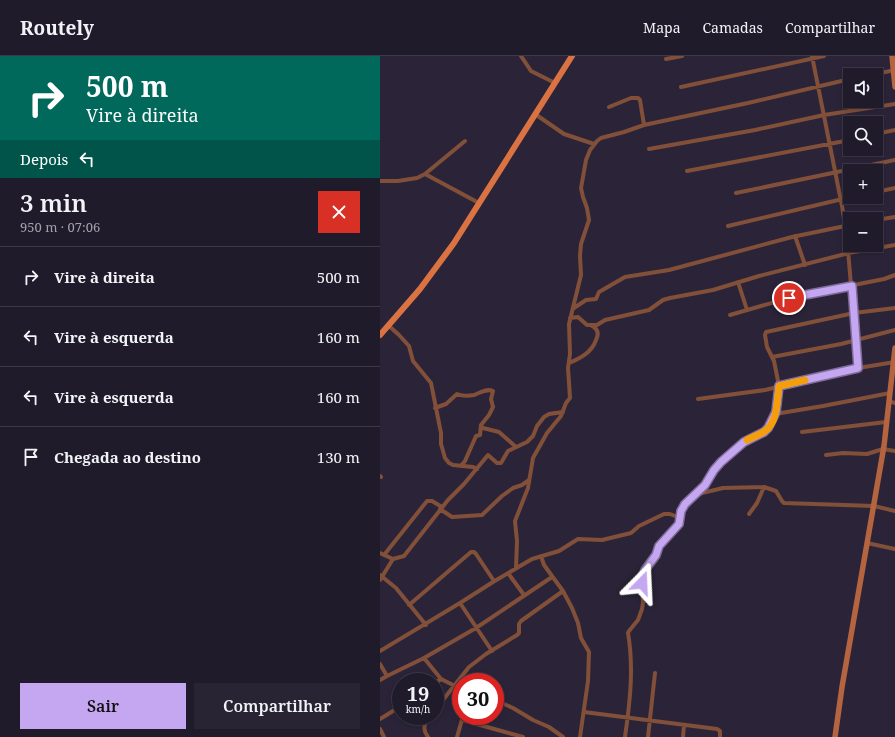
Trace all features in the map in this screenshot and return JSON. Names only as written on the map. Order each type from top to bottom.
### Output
[{"type":"main road","points":[[380,334],[410,300],[454,243],[572,56]]},
{"type":"main road","points":[[892,56],[895,87]]},
{"type":"main road","points":[[835,737],[842,687],[874,506],[886,422],[892,402],[890,393],[895,348]]},
{"type":"street","points":[[521,56],[531,70],[555,83]]},
{"type":"street","points":[[666,59],[682,56]]},
{"type":"street","points":[[681,87],[812,57],[824,56]]},
{"type":"street","points":[[812,57],[844,212]]},
{"type":"street","points":[[883,72],[894,70]]},
{"type":"street","points":[[516,568],[517,541],[515,522],[526,497],[533,458],[547,433],[563,412],[566,403],[570,398],[568,374],[570,318],[582,275],[580,256],[581,244],[589,220],[588,208],[581,188],[586,160],[594,144],[601,138],[644,125],[843,81]]},
{"type":"street","points":[[609,107],[631,98],[638,98],[640,100],[644,125]]},
{"type":"street","points":[[649,149],[755,130],[824,115],[895,104]]},
{"type":"street","points":[[535,114],[564,134],[594,144]]},
{"type":"street","points":[[883,133],[895,130]]},
{"type":"street","points":[[380,181],[408,180],[425,174],[465,141]]},
{"type":"street","points":[[687,171],[843,141]]},
{"type":"street","points":[[736,193],[895,160]]},
{"type":"street","points":[[425,174],[479,203]]},
{"type":"street","points":[[883,191],[895,188]]},
{"type":"street","points":[[728,226],[841,199]]},
{"type":"street","points":[[883,219],[895,217]]},
{"type":"street","points":[[573,308],[586,300],[596,299],[599,292],[625,277],[676,268],[795,236],[843,227]]},
{"type":"street","points":[[795,236],[805,265]]},
{"type":"street","points":[[592,326],[617,317],[650,310],[663,300],[670,298],[713,290],[849,253],[895,245]]},
{"type":"street","points":[[849,253],[858,368]]},
{"type":"street","points":[[730,315],[789,298],[884,279],[895,274]]},
{"type":"street","points":[[738,282],[747,310]]},
{"type":"street","points":[[625,737],[632,673],[632,658],[628,633],[638,620],[642,609],[642,577],[645,570],[656,555],[659,546],[679,524],[681,511],[685,504],[705,485],[721,462],[744,442],[764,432],[768,428],[775,414],[779,386],[772,357],[767,347],[766,332],[854,313],[895,308]]},
{"type":"street","points":[[569,363],[583,356],[594,347],[598,336],[598,331],[596,328],[587,325],[578,318],[570,318]]},
{"type":"street","points":[[388,326],[399,334],[409,346],[413,362],[431,383],[445,458],[453,465],[473,467],[476,469]]},
{"type":"street","points":[[772,357],[856,340],[895,330]]},
{"type":"street","points":[[698,399],[765,390],[858,368],[894,362]]},
{"type":"street","points":[[435,408],[446,404],[457,394],[472,396],[485,391],[493,391],[491,399],[494,407],[489,416],[481,425],[480,435],[476,436],[465,461],[461,466]]},
{"type":"street","points":[[775,414],[890,393]]},
{"type":"street","points":[[529,480],[522,485],[513,488],[502,496],[482,515],[452,517],[441,508],[432,501],[427,502],[382,554],[393,559],[404,556],[441,508],[464,484],[488,455],[497,463],[501,463],[508,451],[527,442],[533,436],[537,426],[544,417],[550,414],[563,412]]},
{"type":"street","points":[[802,432],[886,422]]},
{"type":"street","points":[[481,429],[483,428],[499,432],[516,447]]},
{"type":"street","points":[[826,454],[843,452],[867,454],[883,449],[895,451]]},
{"type":"street","points":[[695,496],[723,488],[764,487],[776,491],[784,503],[874,506],[895,511]]},
{"type":"street","points":[[749,514],[757,503],[764,487]]},
{"type":"street","points":[[380,652],[532,559],[559,551],[578,539],[602,540],[631,533],[639,526],[664,514],[670,514],[680,518]]},
{"type":"street","points":[[867,543],[895,549]]},
{"type":"street","points":[[409,605],[471,552],[476,554],[494,581]]},
{"type":"street","points":[[541,556],[544,565],[563,591],[576,616],[581,638],[589,652],[588,681],[580,737]]},
{"type":"street","points":[[393,559],[381,577],[396,588],[426,625]]},
{"type":"street","points":[[508,573],[524,595]]},
{"type":"street","points":[[380,680],[424,658],[476,628],[552,577]]},
{"type":"street","points":[[464,673],[474,662],[518,635],[519,624],[521,621],[563,591]]},
{"type":"street","points":[[460,603],[492,651]]},
{"type":"street","points":[[424,658],[436,673]]},
{"type":"street","points":[[380,664],[387,676]]},
{"type":"street","points":[[648,737],[655,674]]},
{"type":"street","points":[[444,700],[452,689]]},
{"type":"street","points":[[504,704],[533,720],[549,726],[563,737]]},
{"type":"street","points":[[380,718],[392,711]]},
{"type":"street","points":[[584,712],[717,729],[720,731],[720,737]]},
{"type":"street","points":[[425,725],[424,729],[428,737]]},
{"type":"street","points":[[457,737],[461,725]]},
{"type":"street","points":[[485,725],[523,737]]},
{"type":"street","points":[[683,737],[684,725]]},
{"type":"street","points":[[380,729],[384,737]]},
{"type":"slow traffic","points":[[747,440],[764,432],[768,428],[776,412],[779,386],[805,380]]},
{"type":"route","points":[[642,583],[642,577],[645,570],[654,559],[659,546],[679,524],[681,511],[685,504],[705,485],[710,475],[721,462],[744,442],[764,432],[768,428],[776,412],[779,386],[858,368],[852,286],[789,298]]}]
